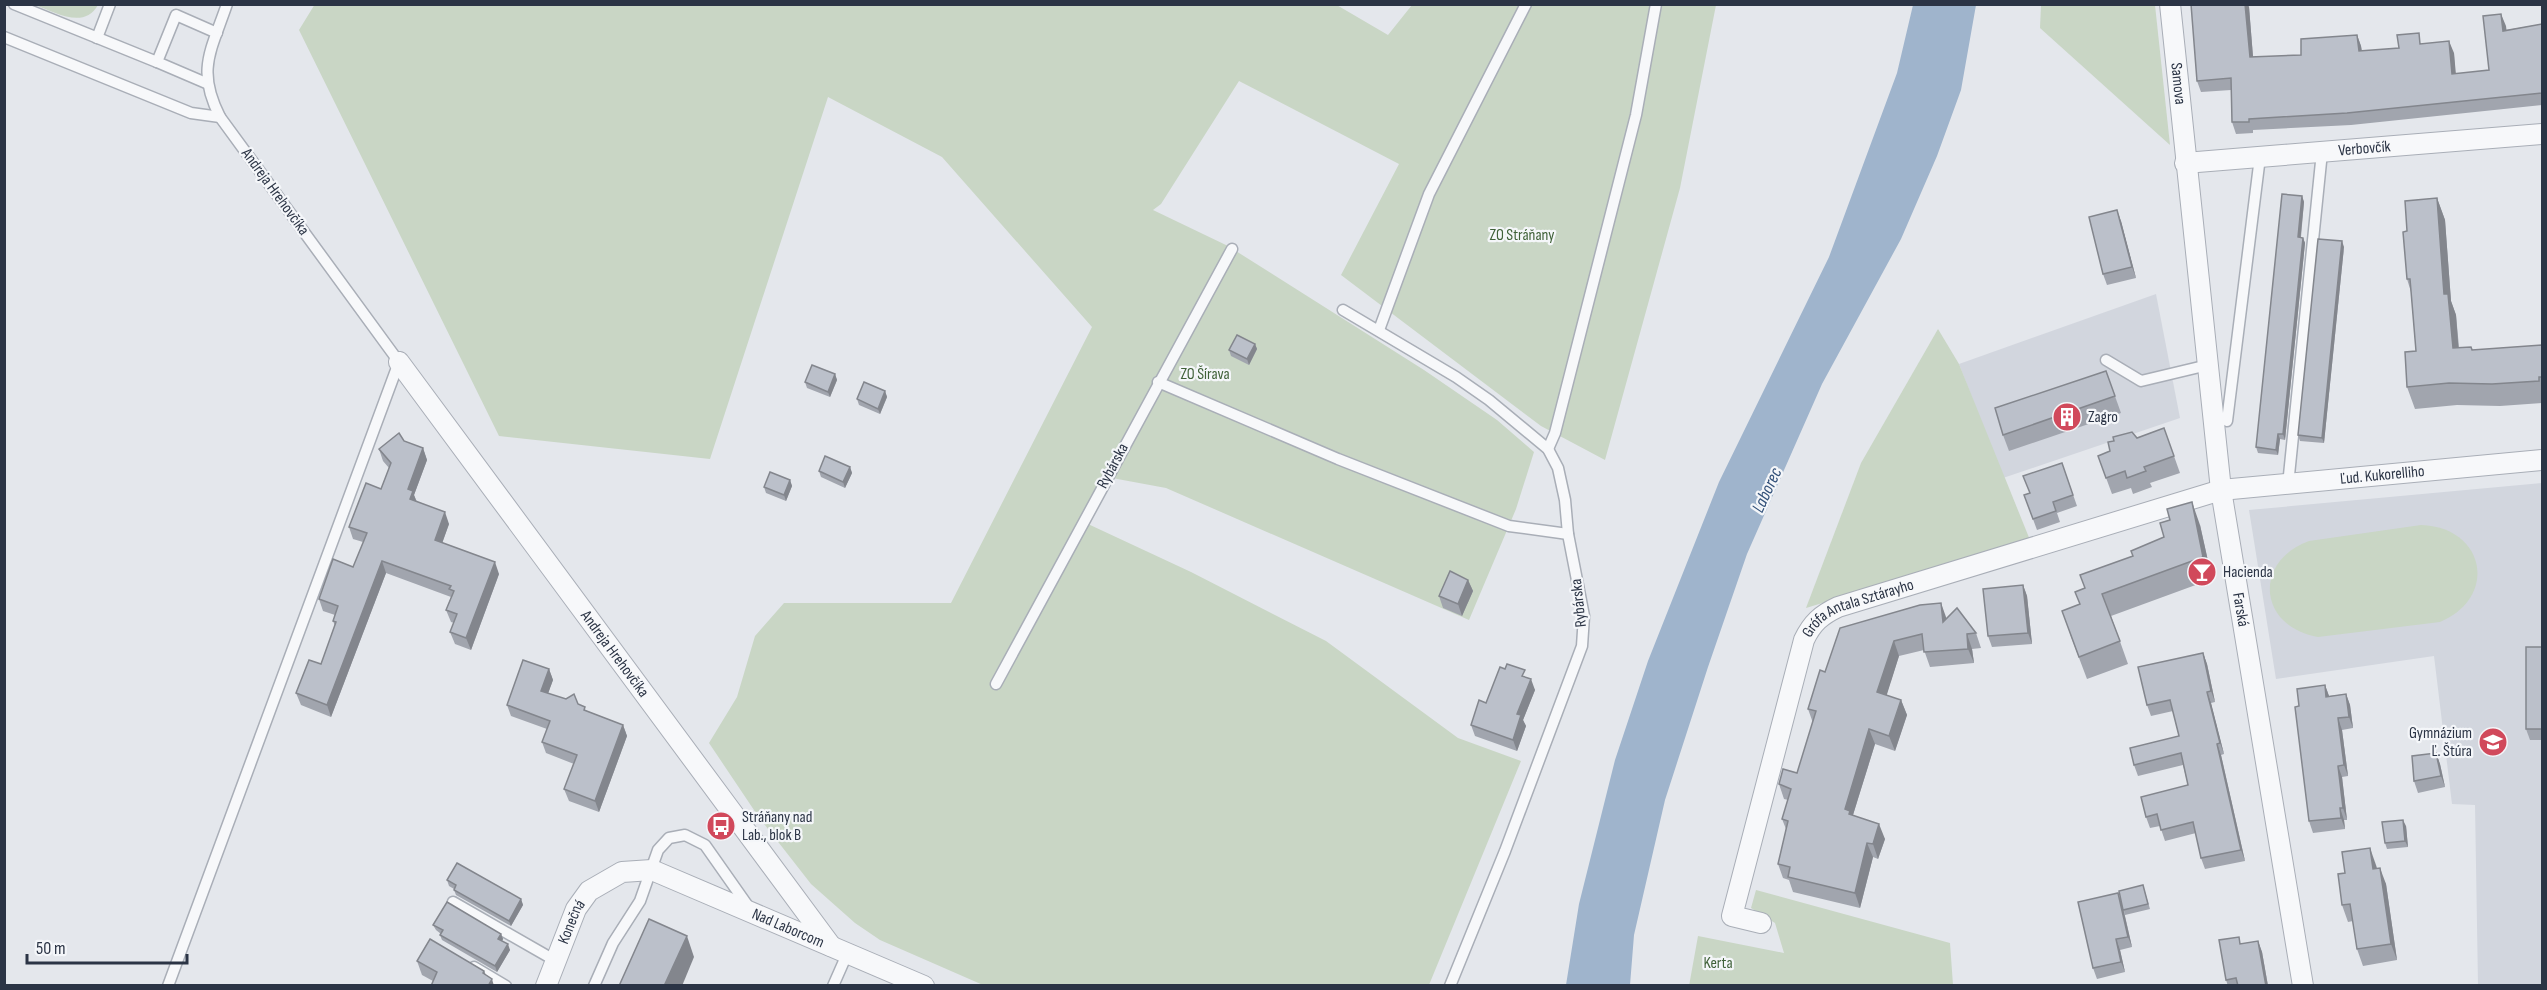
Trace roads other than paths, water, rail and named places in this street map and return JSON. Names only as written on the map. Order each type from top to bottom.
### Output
[{"type":"street","name":"Samova","points":[[2170,4],[2185,163]]},
{"type":"street","name":"Verbovčík","points":[[2185,163],[2542,134]]},
{"type":"street","name":"Farská","points":[[2185,163],[2221,490],[2303,986]]},
{"type":"street","name":"Andreja Hrehovčíka","points":[[399,362],[840,949]]},
{"type":"street","name":"Ľud. Kukorelliho","points":[[2221,490],[2542,460]]},
{"type":"street","name":"Grófa Antala Sztárayho","points":[[1761,923],[1732,916],[1804,640],[1817,619],[1838,607],[2221,490]]},
{"type":"street","name":"Nad Laborcom","points":[[652,870],[924,986]]},
{"type":"street","name":"Konečná","points":[[546,986],[576,909],[589,891],[622,872],[652,870]]},
{"type":"lane","points":[[14,4],[206,83],[208,62],[227,4]]},
{"type":"lane","points":[[98,38],[110,4]]},
{"type":"lane","points":[[1379,330],[1429,194],[1526,4]]},
{"type":"lane","points":[[1548,449],[1555,433],[1636,115],[1656,4]]},
{"type":"lane","points":[[157,62],[178,10],[217,33]]},
{"type":"lane","points":[[4,37],[191,113],[220,117]]},
{"type":"lane","name":"Andreja Hrehovčíka","points":[[206,83],[220,117],[399,362]]},
{"type":"lane","points":[[2288,485],[2322,152]]},
{"type":"lane","points":[[2227,421],[2260,157]]},
{"type":"lane","name":"Rybárska","points":[[996,684],[1232,249]]},
{"type":"lane","name":"Rybárska","points":[[1342,310],[1379,330],[1481,394],[1548,449],[1558,468],[1584,616],[1582,646],[1505,851],[1450,986]]},
{"type":"lane","points":[[2106,360],[2141,381],[2208,365]]},
{"type":"lane","points":[[168,986],[399,362]]},
{"type":"lane","points":[[1158,382],[1338,459],[1509,526],[1568,534]]},
{"type":"lane","points":[[594,986],[613,943],[640,901],[658,850],[669,838],[685,835],[705,845],[751,912]]},
{"type":"lane","points":[[453,902],[556,961]]},
{"type":"lane","points":[[833,986],[840,949]]},
{"type":"lane","points":[[467,963],[506,986]]},
{"type":"water","name":"Laborec","points":[[1913,5],[1976,5],[1961,90],[1937,156],[1901,239],[1822,384],[1747,554],[1665,800],[1634,935],[1630,985],[1566,985],[1579,904],[1615,760],[1648,661],[1719,482],[1829,257],[1897,73]]},
{"type":"place","name":"Zagro","points":[[2067,417]]},
{"type":"place","name":"Hacienda","points":[[2202,572]]},
{"type":"place","name":"Gymnázium Ľ. Štúra","points":[[2493,742]]},
{"type":"place","name":"Stráňany nad Lab., blok B","points":[[721,826]]},
{"type":"park label","name":"ZO Stráňany","points":[[1522,235]]},
{"type":"park label","name":"ZO Šírava","points":[[1205,374]]},
{"type":"park label","name":"Kerta","points":[[1718,963]]}]
